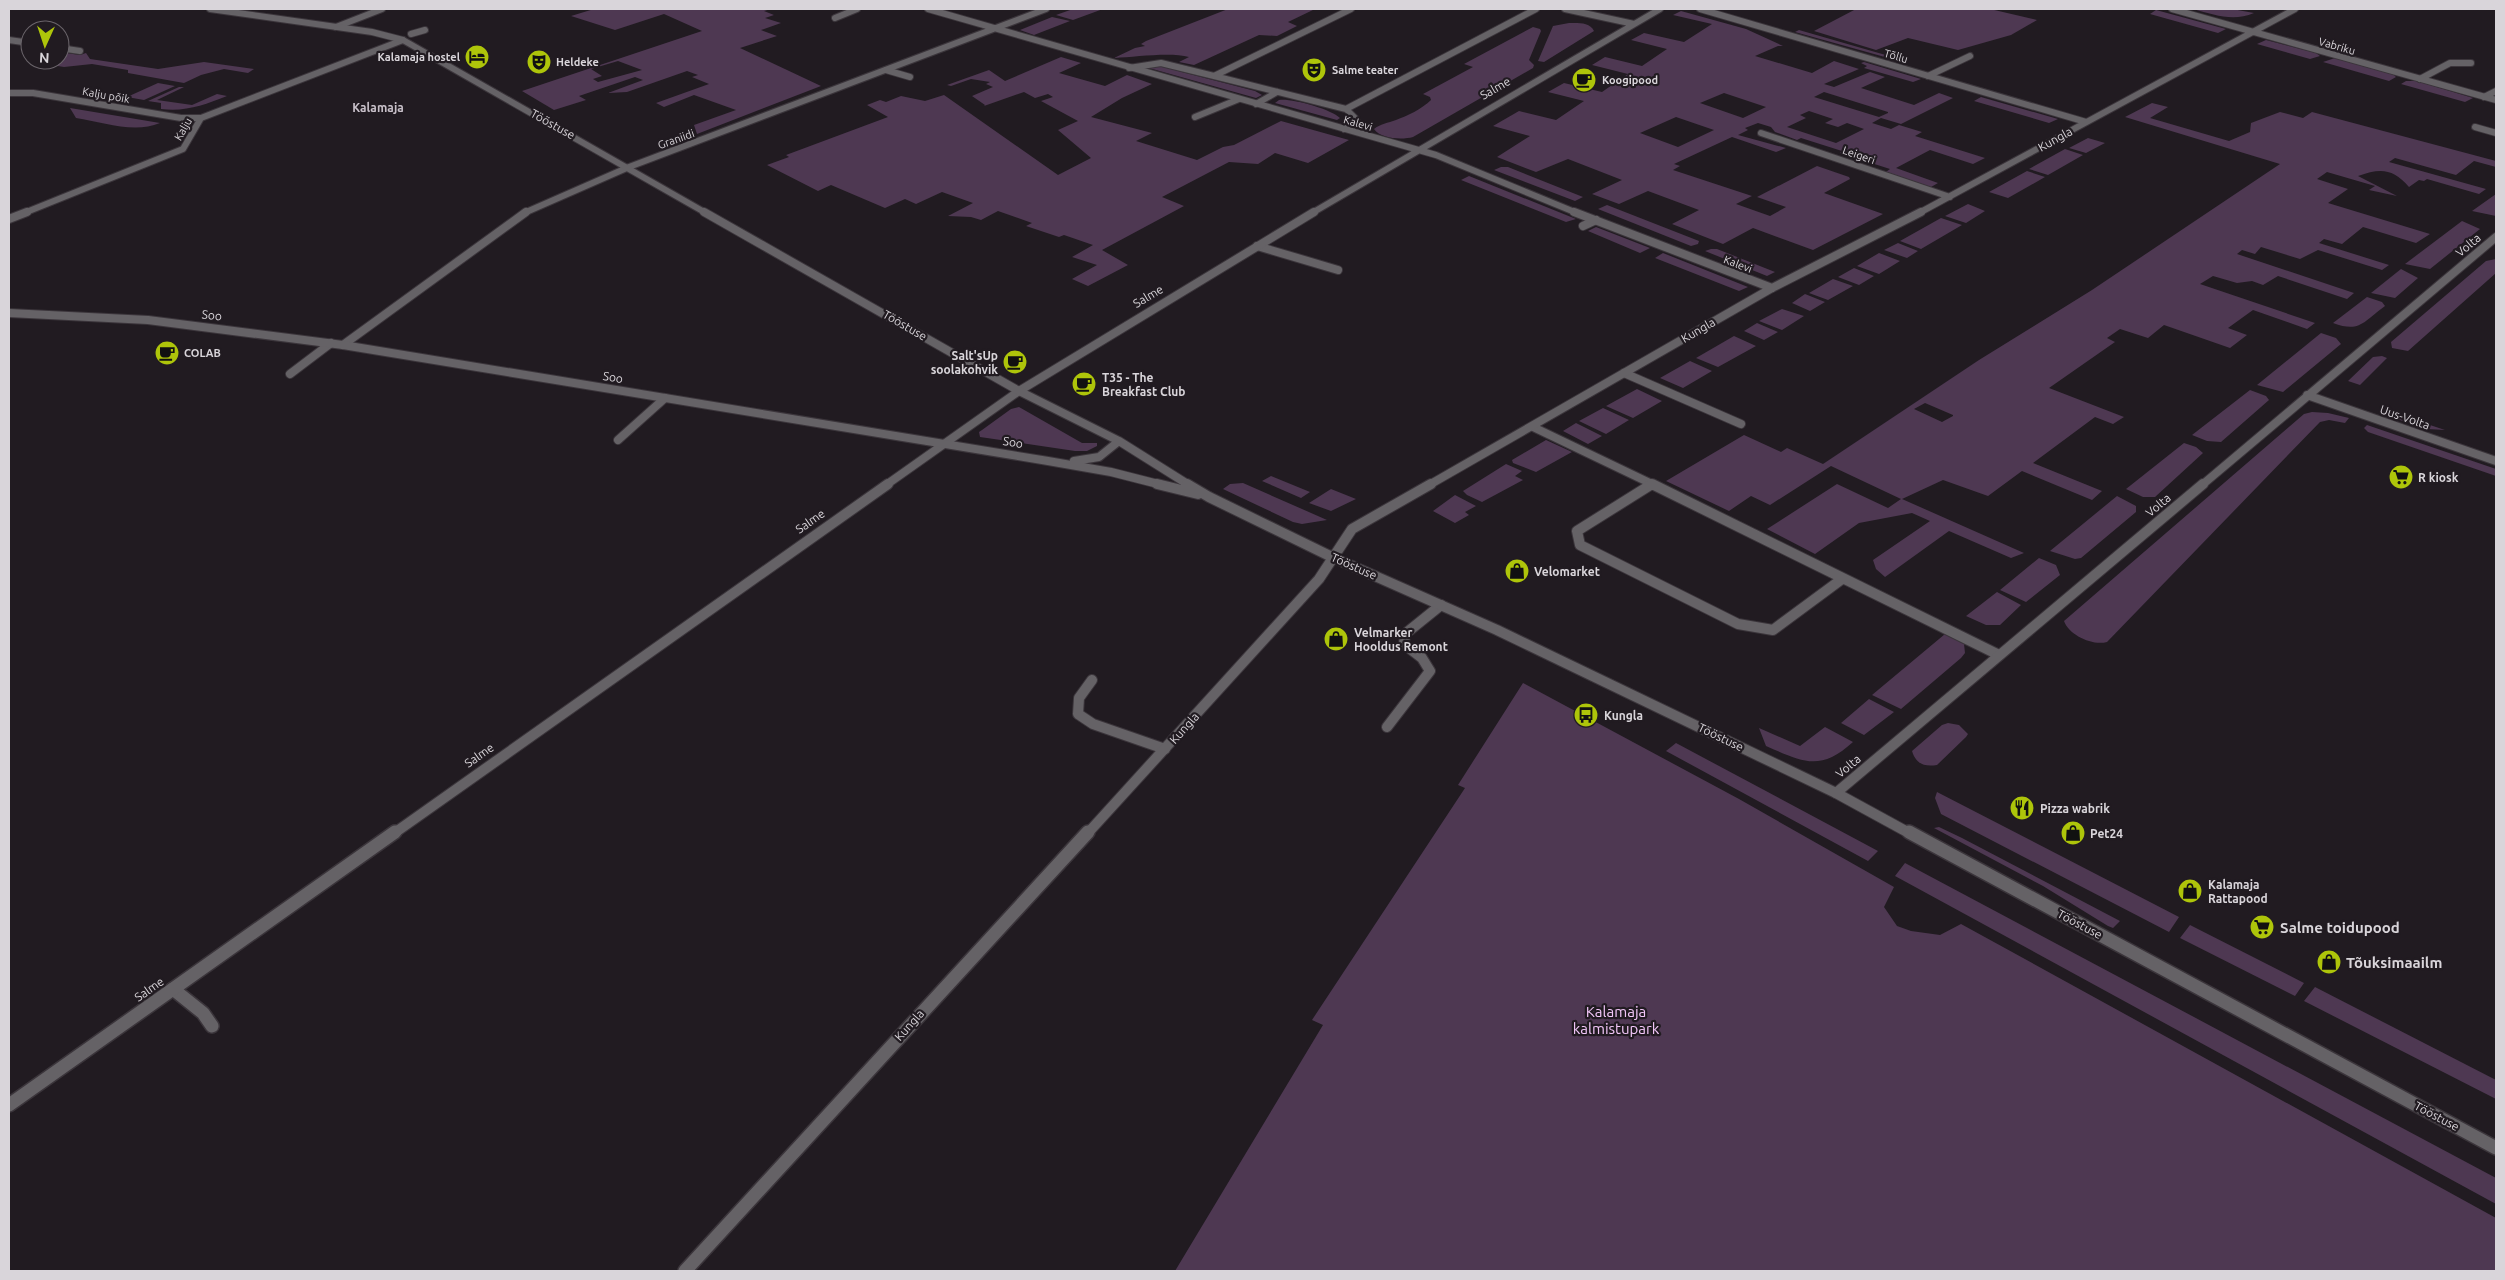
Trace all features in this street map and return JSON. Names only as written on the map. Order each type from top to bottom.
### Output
[{"type":"street","name":"Tööstuse","points":[[210,9],[372,32],[403,40],[629,167],[1019,391],[1119,441],[1209,497],[1332,557],[1497,630],[1836,793],[2496,1148]]},
{"type":"street","points":[[336,27],[382,9]]},
{"type":"street","points":[[835,18],[857,9]]},
{"type":"street","name":"Kalevi","points":[[928,9],[1239,100],[1436,155],[1596,220],[1772,288]]},
{"type":"street","name":"Graniidi","points":[[343,344],[525,212],[629,167],[1046,9]]},
{"type":"street","points":[[1214,76],[1351,9]]},
{"type":"street","points":[[1346,110],[1536,9]]},
{"type":"street","points":[[1565,9],[1634,24]]},
{"type":"street","name":"Salme","points":[[9,1105],[1019,391],[1418,150],[1660,9]]},
{"type":"street","name":"Tõllu","points":[[1700,9],[2086,122]]},
{"type":"street","name":"Vabriku","points":[[2172,9],[2496,100]]},
{"type":"street","name":"Kungla","points":[[685,1271],[1319,579],[1352,529],[1772,288],[1950,197],[2295,9]]},
{"type":"street","points":[[411,34],[425,30]]},
{"type":"street","name":"Kalju","points":[[9,219],[183,149],[201,118],[403,40]]},
{"type":"street","points":[[70,50],[80,51]]},
{"type":"street","points":[[1928,76],[1970,56]]},
{"type":"street","points":[[1128,68],[1145,61],[1159,61],[1346,110],[1357,120],[1344,129]]},
{"type":"street","points":[[2420,79],[2450,63],[2471,63]]},
{"type":"street","points":[[886,70],[910,77]]},
{"type":"street","points":[[2484,97],[2496,91]]},
{"type":"street","points":[[1256,104],[1278,92]]},
{"type":"street","name":"Kalju põik","points":[[9,93],[32,93],[181,118],[201,118]]},
{"type":"street","points":[[1194,117],[1239,100]]},
{"type":"street","points":[[2475,127],[2496,133]]},
{"type":"street","name":"Leigeri","points":[[1760,130],[1950,197]]},
{"type":"street","points":[[1583,226],[1596,220]]},
{"type":"street","name":"Volta","points":[[1836,793],[2496,238]]},
{"type":"street","points":[[1257,246],[1338,270]]},
{"type":"street","name":"Soo","points":[[9,313],[148,320],[343,344],[1111,472],[1209,497]]},
{"type":"street","points":[[290,374],[331,343]]},
{"type":"street","points":[[1624,374],[1741,424]]},
{"type":"street","name":"Uus-Volta","points":[[2307,395],[2496,461]]},
{"type":"street","points":[[618,440],[665,398]]},
{"type":"street","points":[[1532,427],[1999,655]]},
{"type":"street","points":[[1048,461],[1084,462],[1106,456],[1119,441]]},
{"type":"street","points":[[1652,484],[1577,531],[1580,545],[1738,624],[1773,630],[1842,579]]},
{"type":"street","points":[[1387,726],[1430,671],[1422,658],[1404,644],[1405,634],[1442,605]]},
{"type":"street","points":[[1092,680],[1079,698],[1078,714],[1093,724],[1164,750]]},
{"type":"street","points":[[173,989],[203,1013],[212,1026]]},
{"type":"green space","points":[[594,9],[771,9],[764,11],[774,15],[765,18],[781,23],[761,30],[777,36],[740,48],[821,86],[697,134],[694,125],[736,110],[694,95],[664,107],[656,103],[709,84],[692,77],[698,75],[687,71],[627,92],[608,93],[643,80],[635,77],[579,96],[586,100],[554,110],[522,91],[702,31],[664,14],[615,30],[571,16]],"holes":[[[618,61],[642,70],[598,82],[593,79],[602,76],[591,69]]]},
{"type":"green space","points":[[1073,9],[1103,9],[1073,20],[1056,15]]},
{"type":"green space","points":[[1228,9],[1315,9],[1288,22],[1297,26],[1277,36],[1259,35],[1194,65],[1179,62],[1189,57],[1181,56],[1163,55],[1114,58],[1135,48],[1145,46],[1141,44],[1146,41]]},
{"type":"green space","points":[[1856,9],[1990,9],[2037,20],[2011,35],[1958,50],[1908,38],[1876,50],[1814,31]]},
{"type":"green space","points":[[2193,9],[2232,9],[2254,13],[2246,16],[2231,17]]},
{"type":"green space","points":[[2156,10],[2226,29],[2218,33],[2150,14]]},
{"type":"green space","points":[[1681,11],[1746,29],[1783,46],[1778,46],[1755,56],[1812,73],[1834,61],[1859,69],[1824,84],[1834,87],[1870,72],[1885,77],[1861,88],[1914,105],[1939,93],[1953,98],[1901,124],[1881,118],[1872,123],[1891,129],[1899,125],[1922,132],[1915,136],[1985,158],[1973,164],[1930,150],[1896,168],[1938,183],[1931,187],[1886,172],[1890,169],[1840,153],[1842,151],[1801,138],[1797,140],[1775,132],[1771,127],[1758,123],[1745,128],[1748,130],[1738,135],[1786,148],[1776,152],[1732,137],[1674,164],[1680,166],[1673,170],[1752,196],[1736,204],[1770,216],[1786,207],[1757,197],[1817,166],[1849,177],[1850,179],[1824,193],[1883,214],[1813,250],[1753,228],[1723,244],[1672,224],[1699,210],[1648,191],[1619,204],[1592,194],[1622,180],[1568,159],[1536,172],[1497,157],[1530,136],[1493,126],[1519,111],[1556,120],[1584,101],[1548,92],[1564,83],[1602,92],[1628,74],[1592,65],[1605,57],[1642,66],[1667,49],[1631,40],[1644,33],[1684,42],[1712,24],[1673,15]],"holes":[[[1824,92],[1888,113],[1879,117],[1814,97]],[[1724,93],[1766,107],[1743,118],[1700,103]],[[1809,111],[1833,119],[1825,123],[1838,127],[1847,123],[1864,129],[1836,143],[1787,127],[1806,118],[1800,115]],[[1676,117],[1714,130],[1678,147],[1640,133]]]},
{"type":"green space","points":[[1052,17],[1070,21],[1034,35],[1020,30]]},
{"type":"green space","points":[[1569,23],[1587,25],[1594,31],[1544,62],[1538,61],[1553,26]]},
{"type":"green space","points":[[1533,27],[1541,31],[1529,60],[1534,65],[1533,68],[1413,137],[1387,137],[1374,129],[1419,109],[1431,100],[1430,97],[1423,94],[1473,67],[1464,64]]},
{"type":"green space","points":[[1799,30],[1896,58],[1892,59],[1795,32]]},
{"type":"green space","points":[[2266,40],[2316,53],[2320,56],[2310,59],[2257,44]]},
{"type":"green space","points":[[86,53],[90,59],[158,69],[204,62],[254,69],[248,73],[224,69],[201,75],[184,83],[128,73],[128,70],[92,64],[70,66],[70,54],[80,55]]},
{"type":"green space","points":[[1061,57],[1081,63],[1059,73],[1105,86],[1127,75],[1152,84],[1122,98],[1091,117],[1152,133],[1136,141],[1197,160],[1223,147],[1234,145],[1281,121],[1349,140],[1308,163],[1275,153],[1258,164],[1229,162],[1162,197],[1184,206],[1102,250],[1128,265],[1088,286],[1072,279],[1097,265],[1072,257],[1093,245],[1064,235],[1059,237],[1026,226],[1032,223],[998,211],[981,220],[971,217],[948,216],[973,203],[942,192],[916,204],[905,199],[885,208],[831,185],[818,191],[767,165],[789,157],[786,155],[888,117],[867,105],[880,100],[886,102],[901,96],[925,101],[944,95],[1058,175],[1091,158],[1058,130],[1078,121],[1041,101],[1053,97],[1048,94],[1035,98],[1024,92],[984,106],[972,96],[993,87],[986,84],[990,82],[971,79],[951,86],[947,85],[989,70],[1005,81]]},
{"type":"green space","points":[[2335,58],[2393,74],[2396,77],[2389,81],[2323,62]]},
{"type":"green space","points":[[1864,62],[1921,79],[1913,82],[1864,68],[1867,66],[1861,63]]},
{"type":"green space","points":[[1155,65],[1255,91],[1262,95],[1256,98],[1149,68]]},
{"type":"green space","points":[[2406,81],[2417,81],[2473,98],[2465,102],[2401,84]]},
{"type":"green space","points":[[158,83],[175,86],[144,100],[127,97]]},
{"type":"green space","points":[[179,87],[184,87],[157,100],[192,105],[217,94],[227,96],[203,105],[179,110],[161,109],[161,103],[148,101]]},
{"type":"green space","points":[[1981,97],[2058,119],[2049,123],[1974,101]]},
{"type":"green space","points":[[1279,100],[1311,105],[1340,118],[1337,120],[1275,103]]},
{"type":"green space","points":[[2152,103],[2168,107],[2150,118],[2229,141],[2250,132],[2251,123],[2280,112],[2303,118],[2312,112],[2496,161],[2496,167],[2474,161],[2456,175],[2395,158],[2389,162],[2486,189],[2479,194],[2427,179],[2424,181],[2419,180],[2409,187],[2397,176],[2386,171],[2358,176],[2397,196],[2369,190],[2375,186],[2327,172],[2317,179],[2348,189],[2328,203],[2430,234],[2416,243],[2363,227],[2342,244],[2324,239],[2319,243],[2389,265],[2382,270],[2318,250],[2300,259],[2261,247],[2255,254],[2242,250],[2237,254],[2354,293],[2347,299],[2278,276],[2263,285],[2252,281],[2237,283],[2213,276],[2200,284],[2315,323],[2307,329],[2253,310],[2228,328],[2247,335],[2230,348],[2164,325],[2148,338],[2120,329],[2107,338],[2115,342],[2049,388],[2124,417],[2113,424],[2095,417],[2033,463],[2102,491],[2092,500],[2022,471],[1988,496],[1943,480],[1902,499],[2024,553],[2011,558],[1949,531],[1885,577],[1876,569],[1873,560],[1930,521],[1912,513],[1859,523],[1815,554],[1767,529],[1837,484],[1888,508],[1901,499],[1831,466],[1770,505],[1751,496],[1729,511],[1666,481],[1744,435],[1781,452],[1787,448],[1823,464],[1979,360],[2092,290],[2280,164],[2125,117]],"holes":[[[1925,403],[1953,415],[1942,422],[1914,409]]]},
{"type":"green space","points":[[70,108],[160,123],[140,127],[118,126],[76,118]]},
{"type":"green space","points":[[2088,138],[2105,143],[2086,153],[2069,148]]},
{"type":"green space","points":[[2065,149],[2083,155],[2048,175],[2029,169]]},
{"type":"green space","points":[[1508,167],[1583,197],[1575,201],[1494,170]]},
{"type":"green space","points":[[2027,171],[2045,177],[2008,198],[1989,192]]},
{"type":"green space","points":[[1469,176],[1576,219],[1566,222],[1461,180]]},
{"type":"green space","points":[[2496,194],[2496,216],[2472,211]]},
{"type":"green space","points":[[1968,204],[1985,211],[1966,223],[1945,216]]},
{"type":"green space","points":[[1607,205],[1699,241],[1698,244],[1691,246],[1598,209]]},
{"type":"green space","points":[[1941,218],[1962,225],[1921,249],[1900,241]]},
{"type":"green space","points":[[2462,221],[2480,229],[2430,269],[2405,264]]},
{"type":"green space","points":[[1596,227],[1650,248],[1640,253],[1588,231]]},
{"type":"green space","points":[[1898,243],[1918,251],[1907,258],[1884,250]]},
{"type":"green space","points":[[1717,249],[1775,272],[1767,276],[1705,251]]},
{"type":"green space","points":[[1663,253],[1748,287],[1739,291],[1655,258]]},
{"type":"green space","points":[[1879,253],[1900,261],[1879,274],[1857,266]]},
{"type":"green space","points":[[2496,259],[2496,273],[2408,351],[2392,348],[2391,342],[2486,261]]},
{"type":"green space","points":[[1854,268],[1874,276],[1859,285],[1838,277]]},
{"type":"green space","points":[[2401,269],[2418,278],[2395,298],[2371,293]]},
{"type":"green space","points":[[1833,279],[1853,286],[1828,300],[1809,293]]},
{"type":"green space","points":[[1805,294],[1825,302],[1810,311],[1792,303]]},
{"type":"green space","points":[[2367,297],[2382,302],[2385,306],[2366,321],[2356,326],[2349,327],[2333,323]]},
{"type":"green space","points":[[1782,309],[1804,316],[1782,330],[1759,321]]},
{"type":"green space","points":[[1757,323],[1778,332],[1764,340],[1744,331]]},
{"type":"green space","points":[[2321,333],[2336,338],[2341,344],[2283,392],[2257,385]]},
{"type":"green space","points":[[1734,336],[1756,346],[1718,367],[1696,358]]},
{"type":"green space","points":[[2382,356],[2387,358],[2360,385],[2348,381],[2373,357]]},
{"type":"green space","points":[[1690,361],[1712,371],[1683,388],[1660,378]]},
{"type":"green space","points":[[1637,389],[1662,401],[1633,418],[1606,406]]},
{"type":"green space","points":[[2250,390],[2266,396],[2269,400],[2221,442],[2207,441],[2192,435]]},
{"type":"green space","points":[[1019,407],[1082,443],[1097,443],[1097,446],[1087,451],[1075,451],[980,437],[979,432],[1011,409]]},
{"type":"green space","points":[[1603,408],[1629,420],[1606,434],[1579,421]]},
{"type":"green space","points":[[2382,410],[2445,430],[2427,429],[2379,413]]},
{"type":"green space","points":[[2312,412],[2328,413],[2349,418],[2345,423],[2329,420],[2320,422],[2107,642],[2088,641],[2071,631],[2064,621],[2304,414]]},
{"type":"green space","points":[[1576,423],[1602,436],[1588,444],[1563,431]]},
{"type":"green space","points":[[2367,425],[2496,469],[2496,476],[2368,432],[2364,428]]},
{"type":"green space","points":[[1546,440],[1572,452],[1536,472],[1513,463],[1512,460]]},
{"type":"green space","points":[[2184,443],[2196,447],[2203,453],[2155,497],[2143,497],[2126,489]]},
{"type":"green space","points":[[1506,464],[1522,471],[1515,476],[1523,480],[1482,502],[1463,491]]},
{"type":"green space","points":[[1271,476],[1310,492],[1301,498],[1262,481]]},
{"type":"green space","points":[[1243,483],[1327,520],[1302,524],[1293,522],[1223,489],[1230,484]]},
{"type":"green space","points":[[1331,489],[1356,499],[1331,511],[1309,503]]},
{"type":"green space","points":[[1455,495],[1476,506],[1465,512],[1469,515],[1455,523],[1433,511]]},
{"type":"green space","points":[[2117,496],[2136,506],[2136,512],[2081,558],[2075,559],[2050,551]]},
{"type":"green space","points":[[2039,558],[2056,565],[2060,575],[2026,602],[2000,590]]},
{"type":"green space","points":[[1997,592],[2021,605],[2000,625],[1986,625],[1966,616]]},
{"type":"green space","points":[[1945,634],[1964,644],[1965,653],[1901,709],[1872,695]]},
{"type":"green space","name":"Kalamaja kalmistupark","points":[[1523,683],[1739,799],[1894,887],[1884,907],[1897,926],[1911,931],[1940,935],[1961,924],[2496,1218],[2496,1271],[1175,1271],[1323,1025],[1312,1020],[1465,788],[1458,785]]},
{"type":"green space","points":[[1869,699],[1894,712],[1864,735],[1841,723]]},
{"type":"green space","points":[[1948,723],[1959,725],[1968,734],[1937,765],[1924,765],[1918,762],[1912,751],[1942,725]]},
{"type":"green space","points":[[1825,727],[1853,742],[1831,758],[1821,761],[1801,760],[1766,746],[1759,728],[1800,746]]},
{"type":"green space","points":[[1676,743],[1878,851],[1868,861],[1666,751]]},
{"type":"green space","points":[[1937,792],[2179,917],[2169,932],[1941,814],[1935,798]]},
{"type":"green space","points":[[1939,827],[2120,921],[2113,928],[2108,926],[2043,886],[1934,828]]},
{"type":"green space","points":[[1905,863],[2496,1178],[2496,1204],[1895,876]]},
{"type":"green space","points":[[2190,925],[2304,983],[2295,996],[2180,938]]},
{"type":"green space","points":[[2315,987],[2496,1080],[2496,1099],[2304,1001]]},
{"type":"place","name":"Kalamaja hostel","points":[[477,57]]},
{"type":"place","name":"Heldeke","points":[[539,62]]},
{"type":"place","name":"Salme teater","points":[[1314,70]]},
{"type":"place","name":"Koogipood","points":[[1584,80]]},
{"type":"place","name":"COLAB","points":[[167,353]]},
{"type":"place","name":"Salt'sUp soolakohvik","points":[[1015,362]]},
{"type":"place","name":"T35 - The Breakfast Club","points":[[1084,384]]},
{"type":"place","name":"R kiosk","points":[[2401,477]]},
{"type":"place","name":"Velomarket","points":[[1517,571]]},
{"type":"place","name":"Velmarker Hooldus Remont","points":[[1336,639]]},
{"type":"place","name":"Kungla","points":[[1586,715]]},
{"type":"place","name":"Pizza wabrik","points":[[2022,808]]},
{"type":"place","name":"Pet24","points":[[2073,833]]},
{"type":"place","name":"Kalamaja Rattapood","points":[[2190,891]]},
{"type":"place","name":"Salme toidupood","points":[[2262,927]]},
{"type":"place","name":"Tõuksimaailm","points":[[2329,962]]},
{"type":"district","name":"Kalamaja","points":[[378,107]]}]
